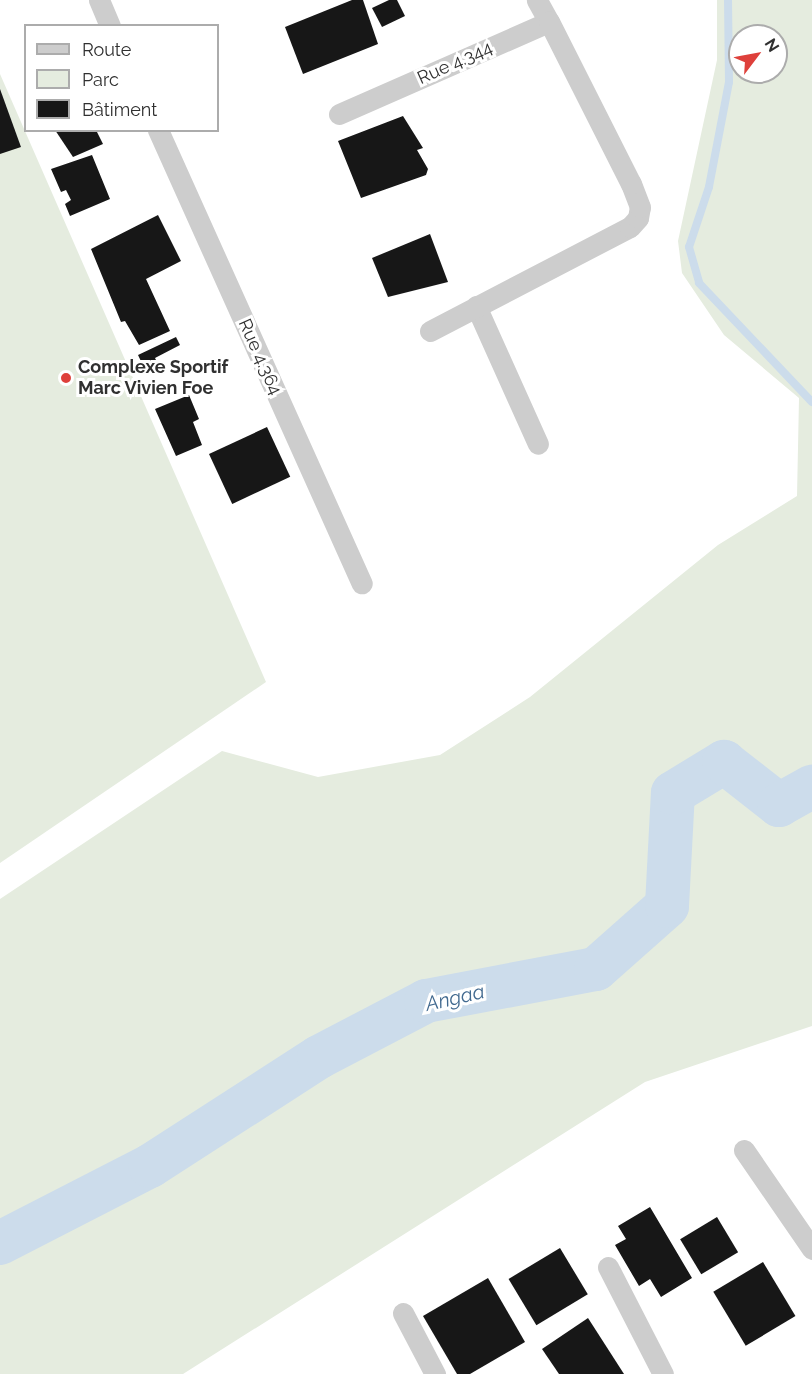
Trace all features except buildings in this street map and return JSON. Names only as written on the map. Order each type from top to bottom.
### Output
[{"type":"street","points":[[99,0],[109,24]]},
{"type":"street","points":[[430,331],[630,227],[638,218],[640,207],[631,184],[537,0]]},
{"type":"street","name":"Rue 4.344","points":[[339,114],[549,22]]},
{"type":"street","name":"Rue 4.364","points":[[159,132],[362,583]]},
{"type":"street","points":[[476,306],[538,444]]},
{"type":"street","points":[[744,1150],[812,1248]]},
{"type":"street","points":[[608,1267],[663,1374]]},
{"type":"street","points":[[403,1312],[435,1374]]},
{"type":"green space","points":[[717,0],[812,0],[812,1026],[645,1082],[183,1374],[0,1374],[0,899],[222,751],[318,777],[440,755],[530,697],[718,545],[797,496],[799,398],[724,335],[682,273],[678,241],[717,60]]},
{"type":"green space","name":"Complexe Sportif Marc Vivien Foe","points":[[0,74],[266,682],[0,863]]},
{"type":"waterway","points":[[728,0],[729,82],[709,187],[689,247],[699,283],[812,402]]},
{"type":"waterway","name":"Angaa","points":[[0,1243],[150,1166],[319,1057],[426,1001],[596,969],[667,906],[673,793],[724,762],[779,805],[812,787]]},
{"type":"place","name":"Complexe Sportif Marc Vivien Foe","points":[[66,378]]}]
